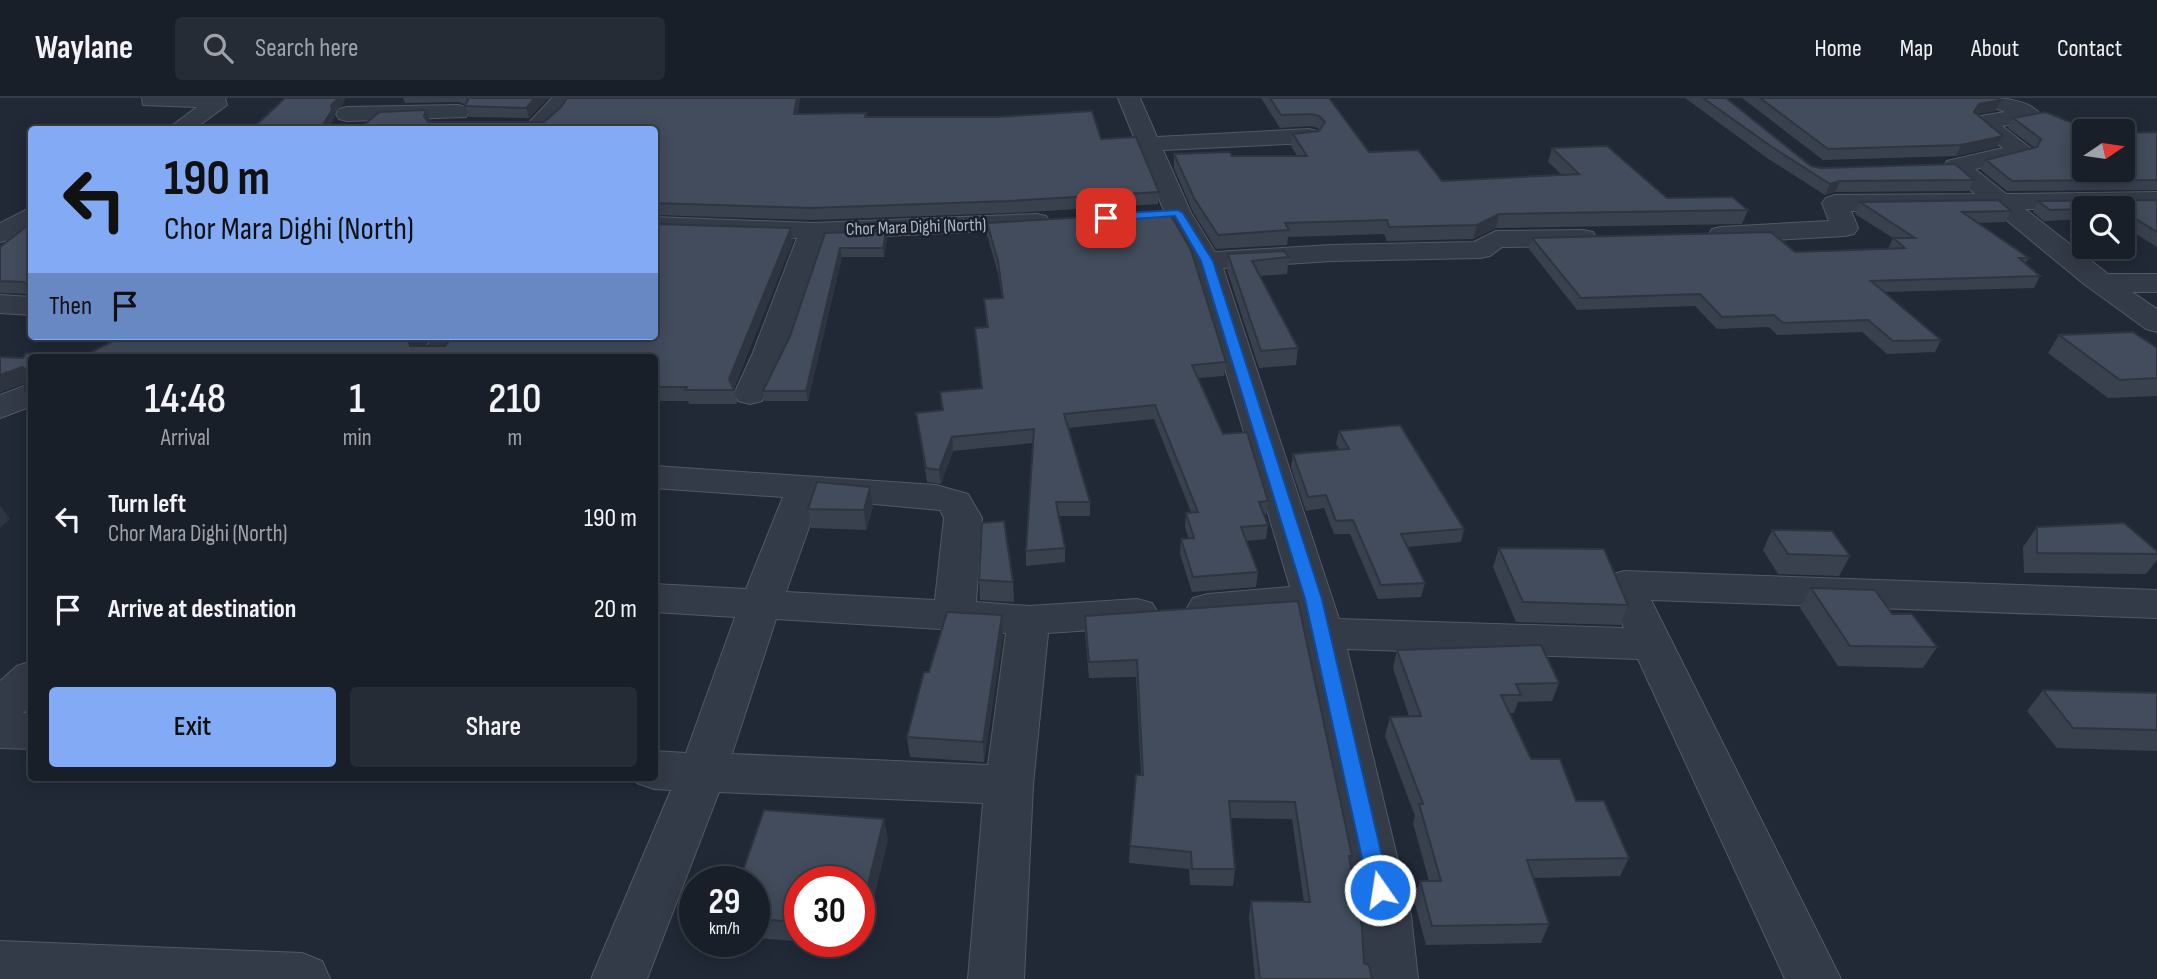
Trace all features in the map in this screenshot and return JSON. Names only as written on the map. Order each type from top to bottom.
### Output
[{"type":"street","points":[[537,126],[554,111],[563,98]]},
{"type":"street","points":[[1129,98],[1149,145],[1165,214],[1207,261],[1317,616],[1385,915],[1390,979]]},
{"type":"street","points":[[1991,98],[2030,115],[1982,122],[2022,151],[1943,167],[1998,201],[2101,283],[2157,323]]},
{"type":"street","points":[[151,100],[216,101],[216,106],[184,126]]},
{"type":"street","points":[[347,114],[450,116],[478,126]]},
{"type":"street","points":[[1149,145],[1309,136]]},
{"type":"street","points":[[1700,235],[1845,228],[1835,203],[2157,200]]},
{"type":"street","points":[[0,234],[28,217]]},
{"type":"street","name":"Chor Mara Dighi (North)","points":[[658,225],[813,231],[1062,220]]},
{"type":"street","points":[[750,394],[768,355],[813,231]]},
{"type":"street","points":[[1207,261],[1331,253],[1480,250],[1496,239],[1605,237]]},
{"type":"street","points":[[2101,283],[2157,283]]},
{"type":"street","points":[[0,304],[28,306]]},
{"type":"street","points":[[436,354],[448,340]]},
{"type":"street","points":[[0,408],[28,395]]},
{"type":"street","points":[[658,477],[936,496],[955,502],[963,518],[954,615]]},
{"type":"street","points":[[620,979],[702,773],[805,487]]},
{"type":"street","points":[[1813,979],[1624,585],[2157,604]]},
{"type":"street","points":[[658,598],[1029,620],[1317,616],[1652,644]]},
{"type":"street","points":[[996,979],[1009,785],[1029,620]]},
{"type":"street","points":[[0,708],[28,681]]},
{"type":"street","points":[[0,730],[28,732]]},
{"type":"street","points":[[658,770],[1009,785]]},
{"type":"street","points":[[0,966],[302,979]]},
{"type":"building","points":[[285,98],[339,98],[331,105],[332,110],[322,126],[255,126]]},
{"type":"building","points":[[467,98],[535,98],[526,108],[465,106]]},
{"type":"building","points":[[567,98],[797,98],[794,114],[997,117],[1092,111],[1101,139],[1136,137],[1159,192],[1009,201],[811,208],[658,203],[658,126],[363,126],[379,112],[426,110],[424,116],[428,122],[544,122]]},
{"type":"building","points":[[1270,98],[1329,98],[1369,152],[1418,150],[1442,181],[1579,174],[1552,148],[1607,146],[1667,198],[1732,197],[1748,210],[1499,214],[1477,225],[1389,227],[1387,220],[1285,223],[1289,230],[1218,235],[1194,198],[1174,154],[1230,152],[1232,156],[1307,156],[1293,134],[1319,131],[1325,122],[1319,116],[1311,114],[1281,115]]},
{"type":"building","points":[[1703,98],[1726,98],[1811,166],[1821,168],[1955,164],[1974,180],[1840,181],[1830,184]]},
{"type":"building","points":[[1760,98],[1996,98],[2001,100],[1979,104],[1974,112],[2003,136],[1961,145],[1828,149]]},
{"type":"building","points":[[2045,112],[2072,123],[2072,181],[2012,181],[1986,160],[2037,147],[2041,139],[2013,118]]},
{"type":"building","points":[[2157,132],[2157,180],[2135,180],[2135,133]]},
{"type":"building","points":[[1998,200],[2011,211],[1962,212],[2029,258],[2019,258],[2040,276],[1871,281],[1941,340],[1893,341],[1868,320],[1783,323],[1774,315],[1722,317],[1700,294],[1581,298],[1532,238],[1771,232],[1795,252],[1905,248],[1893,238],[1915,238],[1860,202]]},
{"type":"building","points":[[2135,200],[2157,200],[2157,232],[2135,218]]},
{"type":"building","points":[[2038,201],[2072,201],[2072,209],[2050,210]]},
{"type":"building","points":[[1169,212],[1191,250],[1226,362],[1192,365],[1223,434],[1247,432],[1268,501],[1259,502],[1268,525],[1241,527],[1258,572],[1193,577],[1181,539],[1194,538],[1186,513],[1198,512],[1155,405],[1064,414],[1090,502],[1056,502],[1065,548],[1026,551],[1034,429],[952,437],[939,470],[926,468],[916,413],[943,410],[940,392],[982,388],[975,328],[988,327],[984,299],[1003,298],[998,261],[987,223]]},
{"type":"building","points":[[658,224],[791,228],[729,379],[734,390],[658,387],[658,354],[88,354],[114,340],[411,340],[410,346],[445,346],[450,340],[658,340]]},
{"type":"building","points":[[28,225],[28,286],[24,282],[0,281],[0,247]]},
{"type":"building","points":[[886,231],[883,248],[840,248],[806,391],[763,391],[790,336],[825,233]]},
{"type":"building","points":[[1284,251],[1289,257],[1252,261],[1298,348],[1261,351],[1228,254]]},
{"type":"building","points":[[2133,332],[2157,348],[2157,378],[2120,380],[2059,335]]},
{"type":"building","points":[[26,353],[56,354],[28,354],[28,391],[25,391],[26,369],[22,367],[0,375],[0,357],[23,358]]},
{"type":"building","points":[[1400,425],[1464,529],[1401,534],[1425,583],[1381,585],[1353,520],[1336,521],[1326,495],[1308,497],[1293,454],[1349,449],[1339,431]]},
{"type":"building","points":[[817,482],[870,487],[864,510],[808,509]]},
{"type":"building","points":[[1004,521],[1013,582],[979,580],[982,523]]},
{"type":"building","points":[[2124,523],[2157,551],[2157,554],[2037,553],[2037,527]]},
{"type":"building","points":[[1772,530],[1832,531],[1850,556],[1788,554]]},
{"type":"building","points":[[1499,548],[1604,549],[1628,605],[1523,602]]},
{"type":"building","points":[[1811,588],[1875,590],[1892,614],[1912,614],[1937,647],[1850,646]]},
{"type":"building","points":[[1298,601],[1352,856],[1349,856],[1362,927],[1364,963],[1369,965],[1372,979],[1260,979],[1251,901],[1310,902],[1295,802],[1229,801],[1235,869],[1192,869],[1191,852],[1130,846],[1136,775],[1143,775],[1137,660],[1089,662],[1085,616]]},
{"type":"building","points":[[947,612],[1002,615],[983,742],[907,737],[924,672],[929,672]]},
{"type":"building","points":[[1541,645],[1559,683],[1516,684],[1521,695],[1501,695],[1531,759],[1560,759],[1576,801],[1604,801],[1629,858],[1527,860],[1549,924],[1432,926],[1420,881],[1441,881],[1419,804],[1423,804],[1390,717],[1421,716],[1397,650]]},
{"type":"building","points":[[2043,690],[2157,693],[2157,730],[2073,728]]},
{"type":"building","points":[[764,810],[884,819],[873,866],[784,866],[784,921],[770,920],[770,866],[745,866]]},
{"type":"route","points":[[1106,218],[1178,213],[1207,261],[1314,599],[1380,890]]}]
